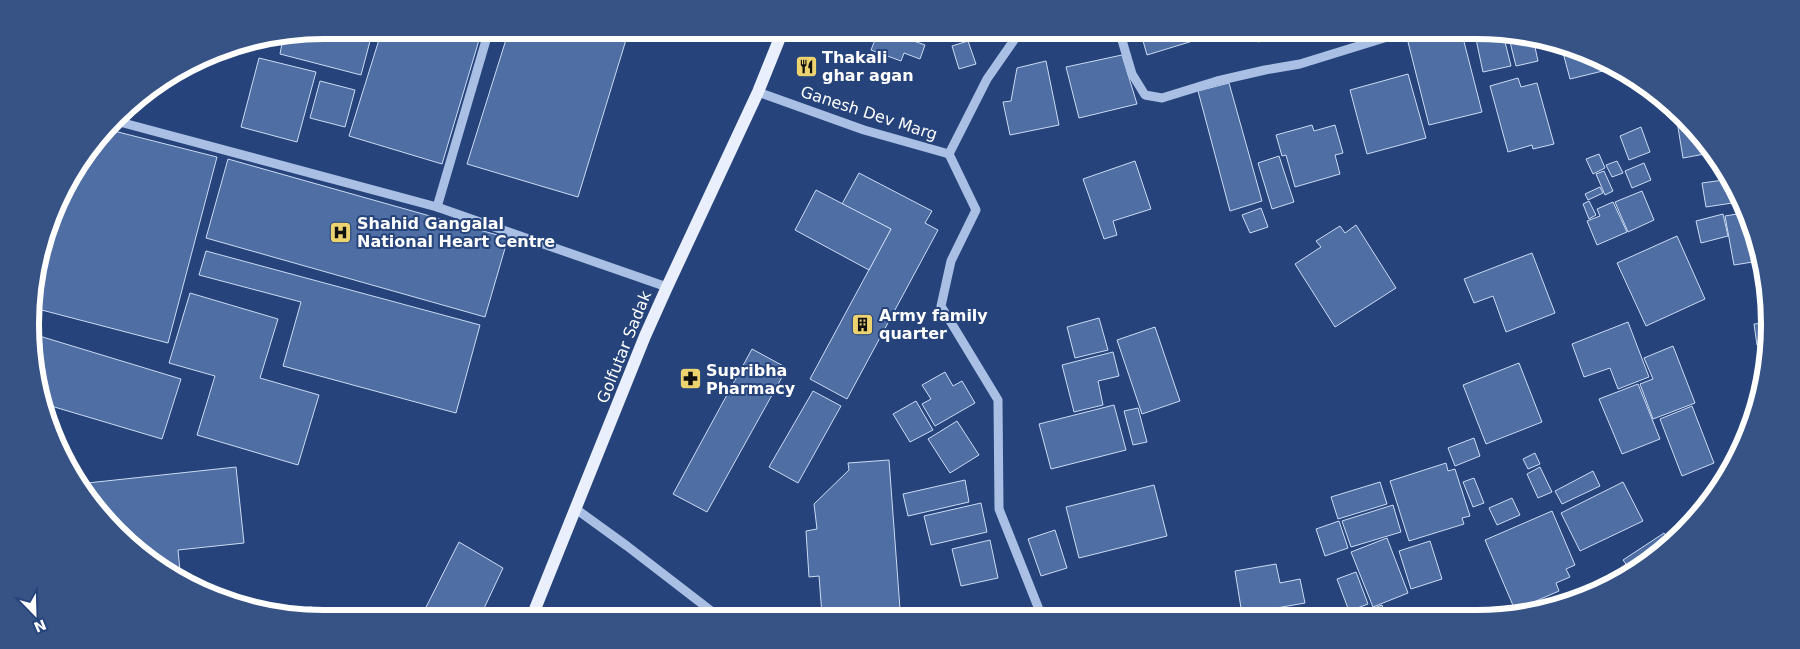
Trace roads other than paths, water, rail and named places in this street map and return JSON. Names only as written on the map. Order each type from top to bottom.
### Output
[{"type":"main road","name":"Golfutar Sadak","points":[[534,610],[667,287],[758,92],[779,39]]},
{"type":"street","points":[[437,207],[486,39]]},
{"type":"street","name":"Ganesh Dev Marg","points":[[758,92],[864,130],[949,154],[987,79],[1015,39]]},
{"type":"street","points":[[1122,39],[1132,74],[1145,95],[1162,98],[1217,81],[1300,64],[1381,39]]},
{"type":"street","points":[[122,122],[437,207],[667,287]]},
{"type":"street","points":[[949,154],[976,210],[951,261],[941,306],[998,400],[999,509],[1039,610]]},
{"type":"street","points":[[576,509],[710,610]]},
{"type":"place","name":"Thakali ghar agan","points":[[806,66]]},
{"type":"place","name":"Shahid Gangalal National Heart Centre","points":[[341,232]]},
{"type":"place","name":"Army family quarter","points":[[863,324]]},
{"type":"place","name":"Supribha Pharmacy","points":[[690,379]]}]
